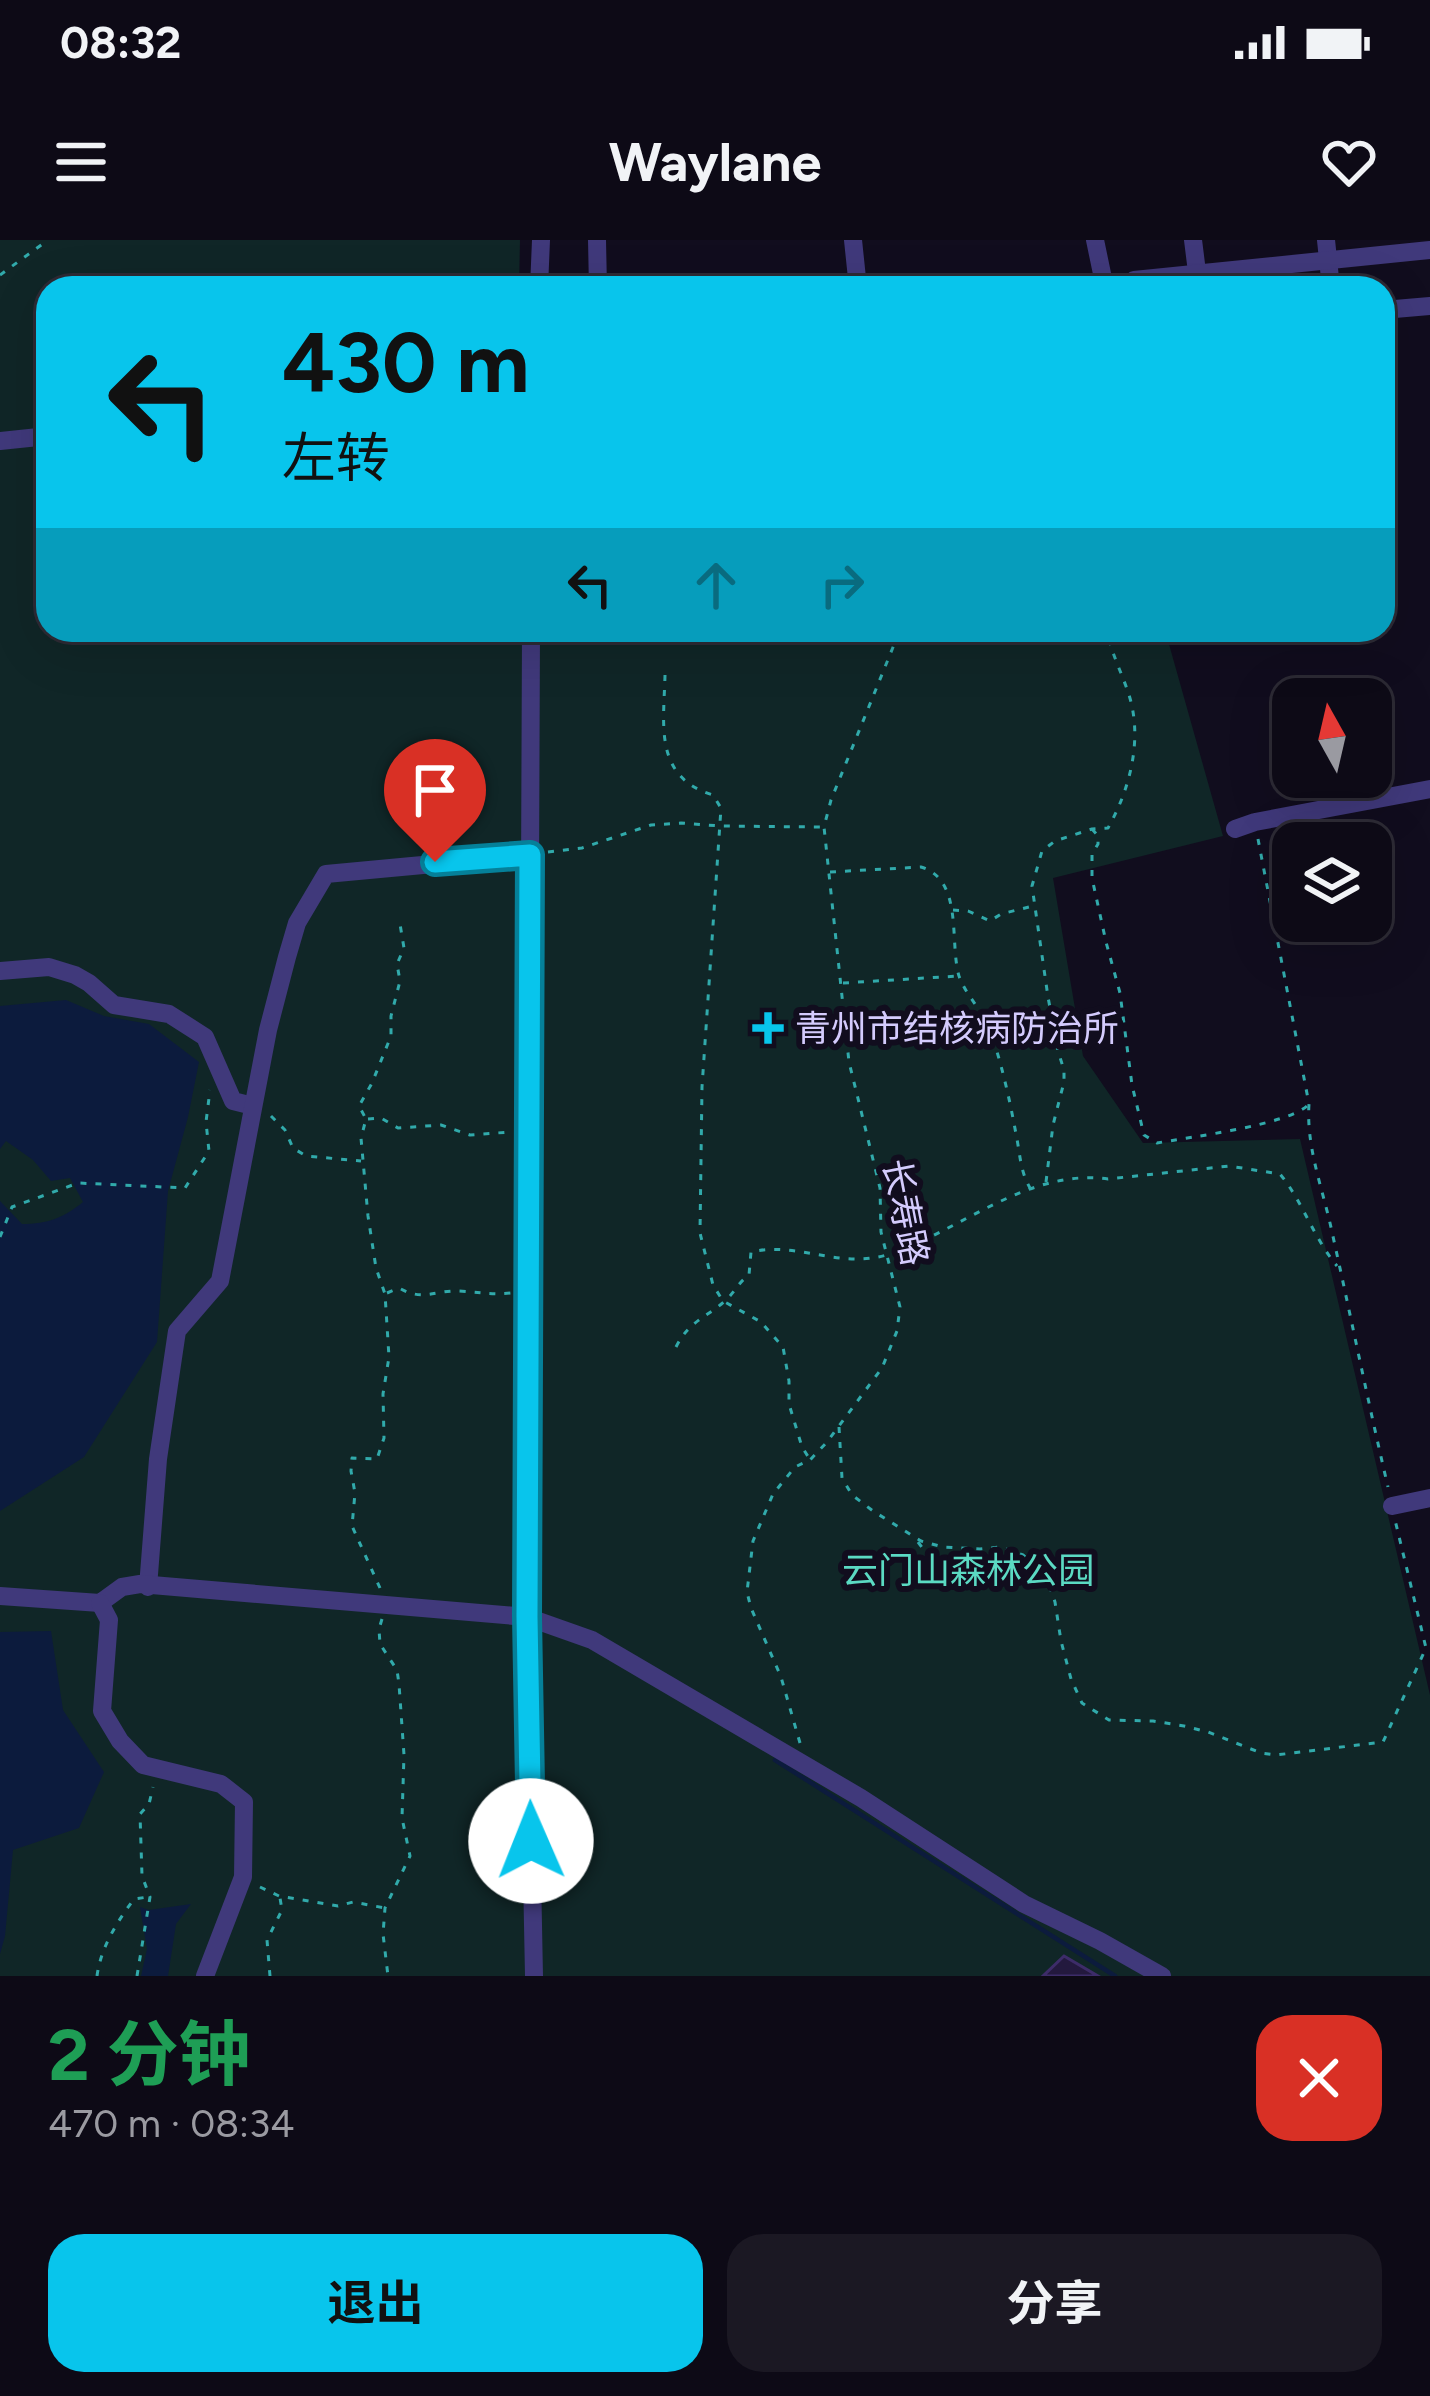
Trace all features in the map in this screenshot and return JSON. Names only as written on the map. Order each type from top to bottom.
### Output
[{"type":"street","points":[[540,276],[541,240]]},
{"type":"street","points":[[597,240],[598,276]]},
{"type":"street","points":[[853,240],[857,276]]},
{"type":"street","points":[[1095,240],[1102,276]]},
{"type":"street","points":[[1193,240],[1198,276]]},
{"type":"street","points":[[1326,240],[1330,276]]},
{"type":"street","points":[[1173,276],[1430,250]]},
{"type":"street","points":[[1395,309],[1430,306]]},
{"type":"street","points":[[0,441],[36,437]]},
{"type":"street","points":[[531,642],[527,1617],[534,1976]]},
{"type":"street","points":[[1245,826],[1430,789]]},
{"type":"street","points":[[148,1587],[158,1459],[177,1331],[220,1281],[268,1030],[297,923],[326,874],[530,855]]},
{"type":"street","points":[[0,971],[49,967],[89,983],[113,1005],[169,1014],[205,1036],[233,1101],[254,1106]]},
{"type":"street","points":[[1392,1506],[1430,1498]]},
{"type":"street","points":[[0,1596],[100,1603],[122,1587],[140,1584],[527,1617],[592,1640],[904,1824],[1024,1904],[1162,1976]]},
{"type":"street","points":[[100,1603],[109,1620],[102,1711],[120,1741],[143,1765],[220,1784],[244,1802],[243,1877],[205,1976]]},
{"type":"path","points":[[0,275],[48,240]]},
{"type":"path","name":"长寿路","points":[[797,1762],[801,1749],[792,1710],[747,1592],[753,1541],[772,1494],[839,1427],[882,1368],[897,1331],[900,1307],[881,1232],[880,1188],[849,1062],[824,827],[895,642]]},
{"type":"path","points":[[1046,1185],[1064,1070],[1032,886],[1042,851],[1055,841],[1108,828],[1128,784],[1134,739],[1130,698],[1110,642]]},
{"type":"path","points":[[665,675],[664,748],[682,778],[712,795],[721,808],[698,1217],[708,1269],[723,1301],[761,1322],[783,1347],[788,1404],[810,1460]]},
{"type":"path","points":[[530,855],[582,848],[651,825],[824,827]]},
{"type":"path","points":[[839,1427],[842,1478],[852,1495],[921,1541],[943,1547],[1001,1547],[1024,1555],[1045,1573],[1071,1679],[1082,1703],[1108,1720],[1184,1726],[1276,1755],[1384,1742],[1426,1648],[1311,1150],[1309,1104],[1245,826]]},
{"type":"path","points":[[1092,829],[1098,836],[1092,854],[1093,878],[1120,993],[1144,1135],[1157,1143],[1244,1128],[1298,1115],[1309,1104]]},
{"type":"path","points":[[829,872],[921,867],[933,871],[948,893],[959,976],[991,1030],[1023,1175],[1031,1190]]},
{"type":"path","points":[[951,910],[968,911],[990,921],[1033,906]]},
{"type":"path","points":[[388,1976],[385,1908],[410,1856],[403,1818],[399,1684],[397,1670],[380,1644],[379,1629],[387,1606],[352,1526],[351,1471],[352,1458],[377,1459],[384,1438],[383,1394],[389,1357],[385,1294],[372,1247],[361,1138],[366,1119],[359,1106],[391,1036],[400,981],[397,964],[404,948],[400,924]]},
{"type":"path","points":[[841,983],[959,976]]},
{"type":"path","points":[[0,1238],[12,1207],[78,1183],[185,1188],[209,1151],[206,1122],[217,1059]]},
{"type":"path","points":[[254,1106],[273,1117],[293,1148],[306,1156],[364,1162]]},
{"type":"path","points":[[366,1119],[381,1118],[398,1128],[441,1124],[470,1135],[529,1131]]},
{"type":"path","points":[[676,1347],[691,1324],[730,1296],[749,1275],[751,1252],[806,1252],[848,1260],[887,1255],[1031,1190],[1089,1176],[1108,1179],[1229,1166],[1280,1174],[1338,1267]]},
{"type":"path","points":[[385,1294],[399,1288],[414,1297],[455,1291],[528,1296]]},
{"type":"path","points":[[913,1536],[942,1577],[973,1589]]},
{"type":"path","points":[[137,1976],[150,1897],[142,1876],[140,1814],[153,1791],[154,1767]]},
{"type":"path","points":[[243,1877],[279,1896],[385,1908]]},
{"type":"path","points":[[270,1976],[267,1940],[282,1910],[279,1896]]},
{"type":"path","points":[[97,1976],[99,1960],[118,1921],[134,1899],[150,1897]]},
{"type":"green space","name":"云门山森林公园","points":[[0,240],[520,240],[519,276],[36,276],[36,642],[1168,642],[1223,836],[1053,878],[1083,1056],[1143,1143],[1300,1139],[1430,1695],[1430,1976],[0,1976]]},
{"type":"water","points":[[66,1000],[104,1016],[149,1024],[199,1062],[168,1191],[157,1342],[84,1457],[0,1511],[0,1201],[22,1224],[55,1219],[83,1202],[70,1178],[51,1181],[33,1160],[6,1141],[0,1149],[0,1006]]},
{"type":"water","points":[[51,1631],[63,1710],[104,1772],[79,1828],[13,1850],[0,1954],[0,1632]]},
{"type":"water","points":[[191,1904],[176,1924],[168,1976],[141,1976],[147,1949],[140,1907]]},
{"type":"building","points":[[1064,1956],[1098,1976],[1043,1976]]},
{"type":"waterway","points":[[775,1760],[1115,1976]]},
{"type":"place","name":"青州市结核病防治所","points":[[768,1028]]},
{"type":"route","points":[[435,862],[530,855],[527,1617],[531,1841]]}]
